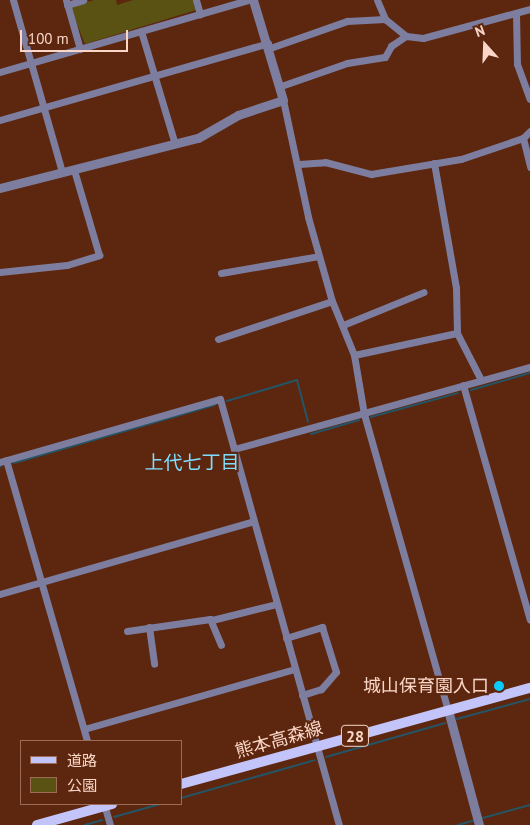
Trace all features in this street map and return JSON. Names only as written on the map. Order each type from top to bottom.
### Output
[{"type":"main road","name":"熊本高森線","points":[[182,784],[530,688]]},
{"type":"main road","points":[[37,825],[104,805]]},
{"type":"street","points":[[13,0],[46,107],[62,172]]},
{"type":"street","points":[[80,49],[66,2],[83,0]]},
{"type":"street","points":[[196,0],[200,14]]},
{"type":"street","points":[[0,72],[248,0]]},
{"type":"street","points":[[253,0],[281,86],[319,256],[332,301],[354,355],[364,414],[479,825]]},
{"type":"street","points":[[377,0],[385,19],[406,36],[422,38],[530,9]]},
{"type":"street","points":[[516,13],[517,64],[530,99]]},
{"type":"street","points":[[0,120],[269,45],[347,21],[385,19]]},
{"type":"street","points":[[140,31],[175,144]]},
{"type":"street","points":[[281,86],[347,63],[385,57],[391,46],[406,36]]},
{"type":"street","points":[[0,188],[175,144],[213,132],[256,107],[284,100]]},
{"type":"street","points":[[299,164],[325,162],[371,174],[462,160],[522,138],[530,131]]},
{"type":"street","points":[[522,138],[530,167]]},
{"type":"street","points":[[434,163],[456,288],[458,333],[481,380]]},
{"type":"street","points":[[0,272],[67,265],[99,255],[74,170]]},
{"type":"street","points":[[221,273],[319,256]]},
{"type":"street","points":[[343,325],[424,292]]},
{"type":"street","points":[[218,340],[332,301]]},
{"type":"street","points":[[354,355],[458,333]]},
{"type":"street","points":[[234,449],[530,367]]},
{"type":"street","points":[[463,385],[530,620]]},
{"type":"street","points":[[87,740],[3,461],[220,399],[339,825]]},
{"type":"street","points":[[0,594],[254,521]]},
{"type":"street","points":[[127,630],[212,620],[276,604]]},
{"type":"street","points":[[212,620],[221,645]]},
{"type":"street","points":[[149,627],[154,664]]},
{"type":"street","points":[[286,638],[322,628],[336,672],[321,689],[302,695]]},
{"type":"street","points":[[84,729],[295,669]]},
{"type":"street","points":[[107,805],[110,825]]},
{"type":"green space","points":[[94,0],[116,0],[117,5],[133,0],[193,0],[196,10],[85,44],[70,7]]},
{"type":"waterway","points":[[471,390],[530,373]]},
{"type":"waterway","points":[[227,401],[297,380],[308,422]]},
{"type":"waterway","points":[[371,417],[458,393]]},
{"type":"waterway","points":[[14,463],[215,405]]},
{"type":"waterway","points":[[311,434],[359,420]]},
{"type":"waterway","points":[[457,719],[530,699]]},
{"type":"waterway","points":[[326,757],[445,723]]},
{"type":"waterway","points":[[182,798],[315,760]]},
{"type":"waterway","points":[[114,817],[156,805]]},
{"type":"waterway","points":[[479,819],[530,805]]},
{"type":"waterway","points":[[85,825],[102,820]]},
{"type":"waterway","points":[[458,825],[475,820]]},
{"type":"place","name":"城山保育園入口","points":[[499,686]]},
{"type":"district","name":"上代七丁目","points":[[192,463]]}]
